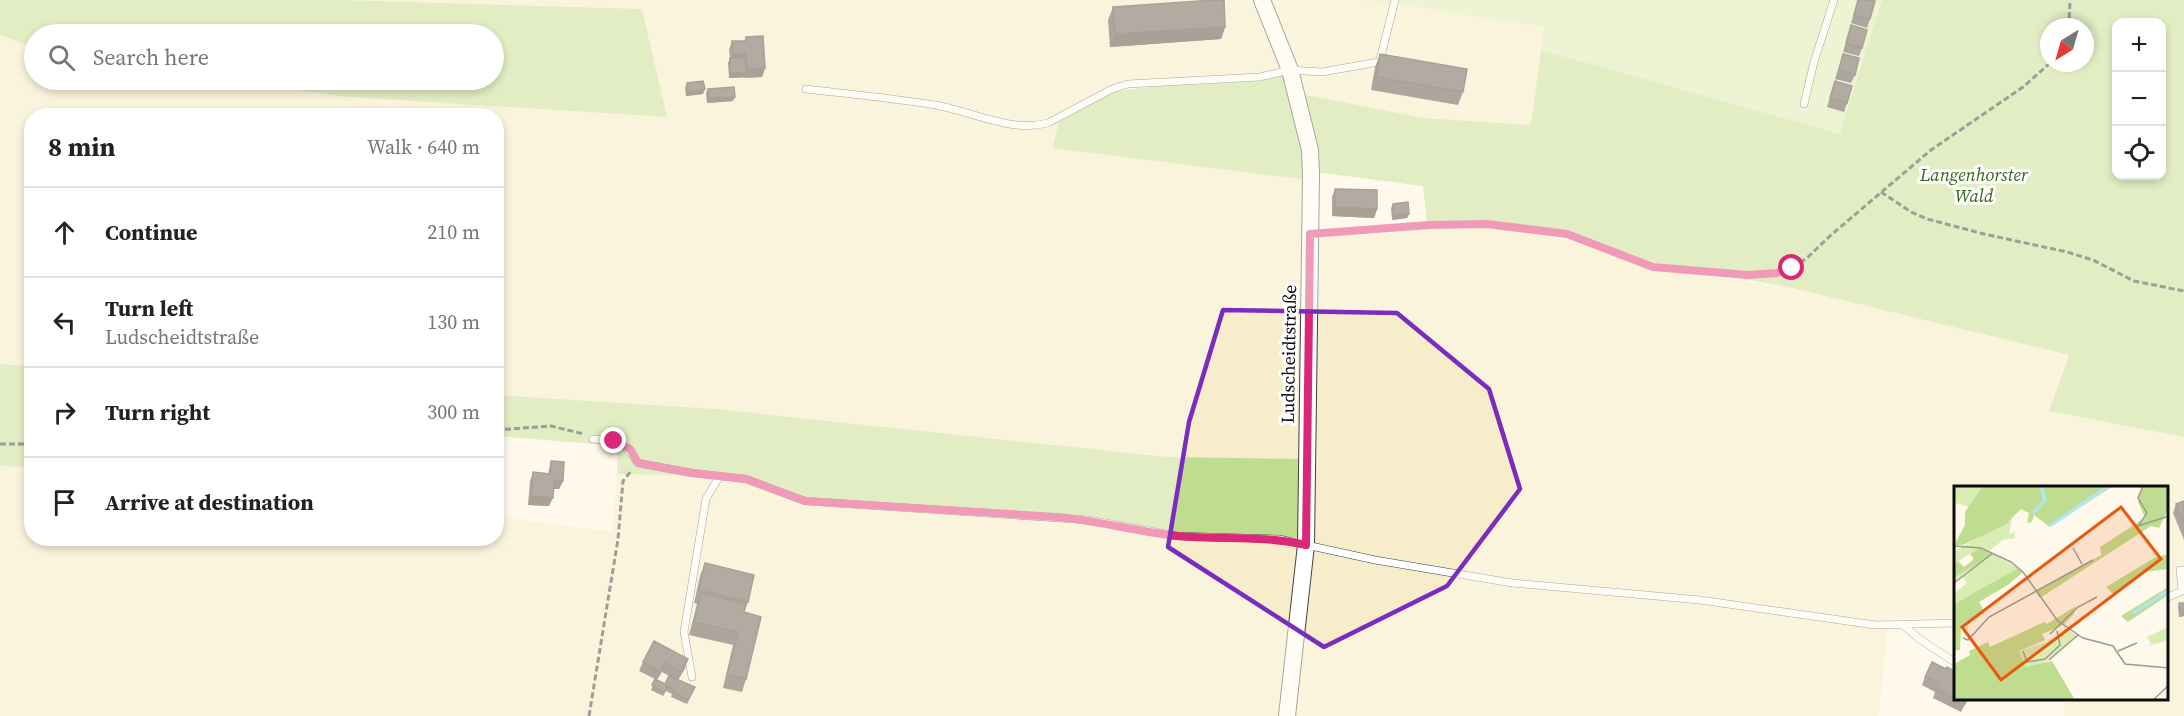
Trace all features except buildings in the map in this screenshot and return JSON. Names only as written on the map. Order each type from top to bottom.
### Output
[{"type":"street","name":"Ludscheidtstraße","points":[[1262,0],[1290,70],[1310,150],[1306,545],[1287,716]]},
{"type":"lane","points":[[1380,60],[1395,0]]},
{"type":"lane","points":[[1804,104],[1814,62],[1834,0]]},
{"type":"lane","points":[[806,89],[937,105],[1009,123],[1037,126],[1048,123],[1112,89],[1128,84],[1260,77],[1290,70],[1322,72],[1380,60],[1391,62]]},
{"type":"lane","points":[[593,439],[614,441],[630,449],[638,463],[719,477],[746,479],[805,501],[1067,518],[1178,536],[1279,539],[1376,560],[1512,584],[1700,600],[1875,625],[1954,623]]},
{"type":"lane","points":[[692,677],[684,632],[706,500],[719,477]]},
{"type":"lane","points":[[2169,597],[2182,591],[2180,570],[2184,570]]},
{"type":"lane","points":[[1902,624],[1918,638],[1954,662]]},
{"type":"path","points":[[2069,18],[2070,0]]},
{"type":"path","points":[[1310,234],[1429,225],[1487,224],[1567,234],[1653,267],[1747,275],[1777,273],[1792,268],[1807,258],[1931,150],[2023,87],[2040,72]]},
{"type":"path","points":[[1881,192],[1911,212],[1937,222],[2067,252],[2093,260],[2112,272],[2134,281],[2184,291]]},
{"type":"path","points":[[504,429],[551,426],[587,435],[593,439]]},
{"type":"path","points":[[0,444],[24,444]]},
{"type":"path","points":[[589,716],[618,538],[623,481],[638,463]]},
{"type":"highlighted area","points":[[1223,310],[1397,313],[1489,389],[1520,489],[1447,586],[1324,647],[1168,547],[1189,422]]},
{"type":"shaded area","points":[[342,0],[1257,0],[1282,67],[1259,75],[1111,87],[1061,114],[1052,147],[1307,180],[1305,459],[1167,457],[716,409],[504,395],[504,108],[24,108],[24,366],[0,364],[0,35],[24,43],[24,90],[299,90],[348,97],[667,117],[642,9]]},
{"type":"shaded area","points":[[1277,0],[1382,2],[1545,27],[1531,125],[1424,118],[1301,94],[1268,2]]},
{"type":"shaded area","points":[[1487,226],[1568,240],[1652,269],[1795,288],[2068,355],[2049,411],[2184,437],[2184,716],[2064,716],[2064,701],[2169,701],[2169,486],[1954,486],[1954,618],[1889,618],[1879,716],[1290,716],[1313,237],[1373,235],[1429,228]]},
{"type":"shaded area","points":[[0,466],[24,467],[24,546],[504,546],[504,516],[612,531],[617,474],[716,475],[704,496],[691,572],[709,503],[720,482],[745,482],[805,504],[1054,519],[1086,522],[1179,540],[1276,541],[1302,547],[1283,716],[0,716]]},
{"type":"green space","points":[[0,0],[342,0],[642,9],[667,117],[348,97],[299,90],[504,90],[504,24],[24,24],[24,43],[0,35]]},
{"type":"green space","points":[[1356,0],[1882,0],[1841,135],[1541,50],[1544,27]]},
{"type":"green space","name":"Langenhorster Wald","points":[[1882,0],[2184,0],[2184,437],[2049,411],[2069,355],[1793,288],[1651,262],[1568,232],[1484,220],[1427,223],[1423,186],[1315,172],[1301,94],[1424,118],[1531,125],[1541,50],[1840,134]]},
{"type":"green space","points":[[1286,75],[1302,129],[1307,180],[1052,148],[1059,122],[1112,92],[1149,87],[1260,81]]},
{"type":"green space","points":[[0,364],[24,366],[24,467],[0,466]]},
{"type":"green space","points":[[504,396],[716,409],[1167,457],[1305,459],[1304,538],[1177,532],[1091,516],[805,498],[746,476],[617,474],[618,446],[504,437]]},
{"type":"route","points":[[614,441],[630,449],[638,463],[719,477],[746,479],[805,501],[1056,517],[1089,520],[1178,536],[1279,539],[1306,545],[1310,234],[1429,225],[1487,224],[1567,234],[1653,267],[1747,275],[1777,273],[1792,268]]}]
